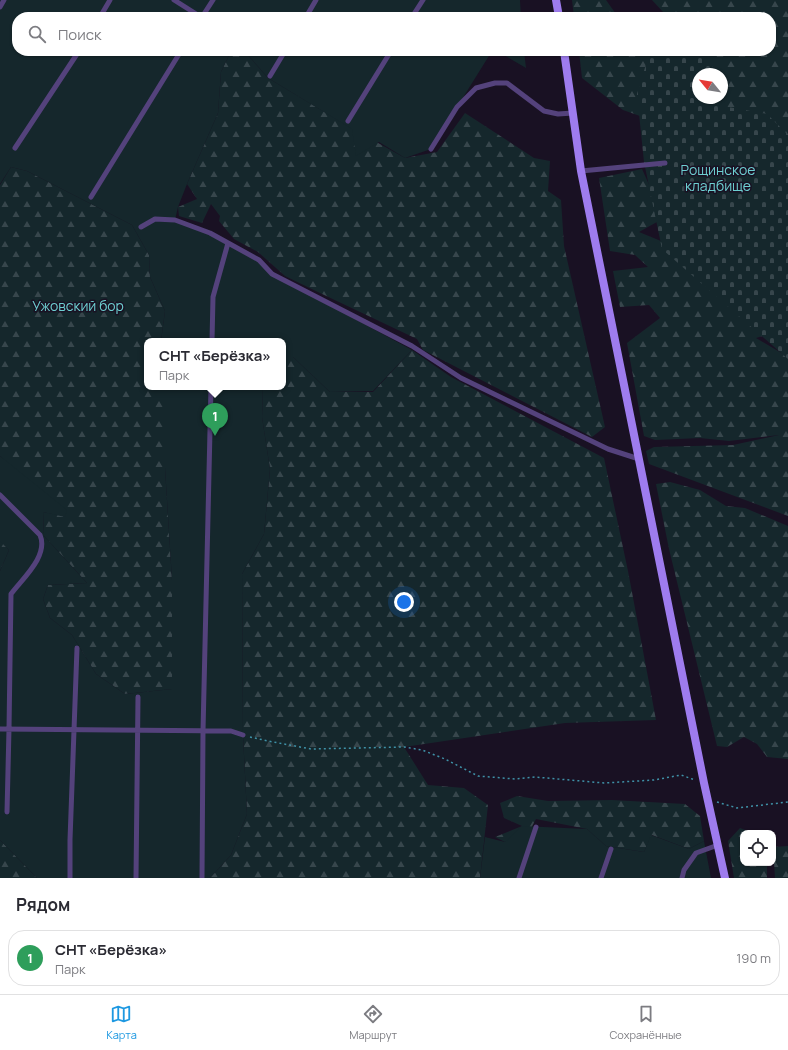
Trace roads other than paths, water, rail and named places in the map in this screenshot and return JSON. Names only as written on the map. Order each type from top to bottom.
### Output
[{"type":"street","points":[[556,0],[558,12]]},
{"type":"street","points":[[565,56],[581,171],[704,783],[725,878]]},
{"type":"lane","points":[[0,7],[4,0]]},
{"type":"lane","points":[[103,12],[110,0]]},
{"type":"lane","points":[[174,0],[194,12]]},
{"type":"lane","points":[[205,12],[213,0]]},
{"type":"lane","points":[[309,12],[316,0]]},
{"type":"lane","points":[[415,12],[423,0]]},
{"type":"lane","points":[[15,148],[76,56]]},
{"type":"lane","points":[[91,197],[178,56]]},
{"type":"lane","points":[[270,76],[282,56]]},
{"type":"lane","points":[[348,121],[388,56]]},
{"type":"lane","points":[[430,149],[458,107],[476,88],[495,83],[507,83],[544,111],[558,114],[573,113]]},
{"type":"lane","points":[[581,171],[665,163]]},
{"type":"lane","points":[[140,227],[155,219],[175,220],[210,233],[259,260],[272,274],[412,346],[461,378],[608,449],[639,459]]},
{"type":"lane","points":[[212,338],[213,297],[228,243]]},
{"type":"lane","points":[[202,878],[203,731],[211,390]]},
{"type":"lane","points":[[0,494],[40,535],[43,542],[36,561],[23,581],[11,594],[10,729],[7,812]]},
{"type":"lane","points":[[70,878],[77,648]]},
{"type":"lane","points":[[136,878],[138,697]]},
{"type":"lane","points":[[0,729],[231,731],[243,735]]},
{"type":"lane","points":[[519,878],[536,827]]},
{"type":"lane","points":[[682,878],[684,870],[696,853],[718,845]]},
{"type":"lane","points":[[600,878],[611,849]]},
{"type":"place","name":"СНТ «Берёзка»","points":[[215,436]]},
{"type":"park label","name":"Рощинское кладбище","points":[[718,178]]},
{"type":"park label","name":"Ужовский бор","points":[[78,305]]}]
